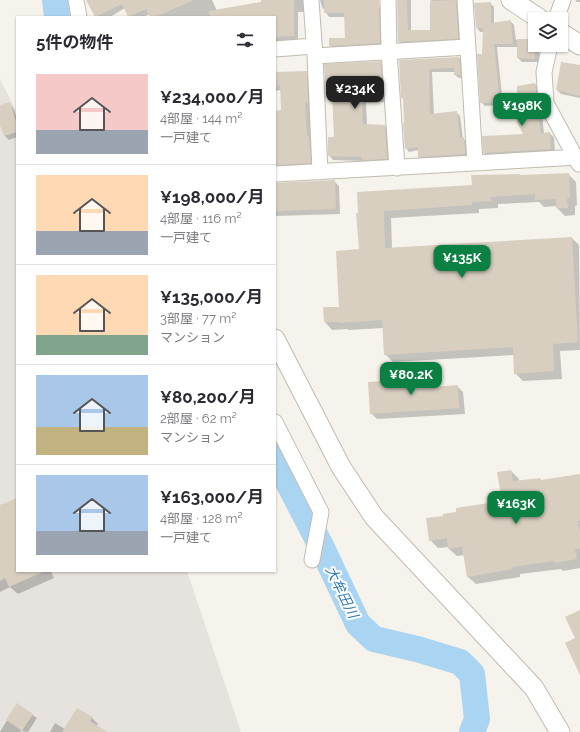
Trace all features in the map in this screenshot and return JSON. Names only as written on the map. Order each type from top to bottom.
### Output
[{"type":"street","points":[[76,0],[79,16]]},
{"type":"street","points":[[311,0],[315,51],[320,172]]},
{"type":"street","points":[[388,0],[389,51],[397,168]]},
{"type":"street","points":[[465,0],[475,163]]},
{"type":"street","points":[[511,0],[529,12]]},
{"type":"street","points":[[559,12],[563,0]]},
{"type":"street","points":[[568,37],[580,45]]},
{"type":"street","points":[[276,49],[315,51],[389,51],[468,47]]},
{"type":"street","points":[[276,174],[475,163],[578,160],[546,103],[544,72],[548,52]]},
{"type":"street","points":[[276,341],[341,467],[374,517],[534,688],[560,732]]},
{"type":"street","points":[[276,424],[321,512],[312,560]]},
{"type":"shaded area","points":[[0,79],[16,110],[16,572],[187,572],[241,732],[0,732]]},
{"type":"building","points":[[86,0],[194,0],[157,16],[150,16],[146,9],[128,16],[122,4],[94,16]]},
{"type":"building","points":[[261,0],[294,0],[294,36],[276,37],[276,16],[210,16],[209,11],[261,2]]},
{"type":"building","points":[[324,0],[379,0],[380,43],[329,46],[329,38],[345,38],[344,13],[324,13]]},
{"type":"building","points":[[397,0],[407,0],[408,30],[430,30],[430,1],[456,0],[458,39],[398,42]]},
{"type":"building","points":[[491,2],[491,23],[511,20],[513,44],[494,44],[500,102],[480,103],[477,54],[482,54],[483,28],[476,28],[474,3]]},
{"type":"building","points":[[517,39],[528,39],[528,52],[535,52],[535,59],[517,58]]},
{"type":"building","points":[[459,57],[461,75],[454,75],[454,68],[429,69],[430,114],[457,111],[460,138],[464,137],[465,154],[418,157],[418,147],[405,149],[403,98],[401,98],[399,60]]},
{"type":"building","points":[[381,61],[383,99],[362,99],[363,124],[385,125],[387,159],[362,160],[362,157],[328,156],[328,137],[334,137],[332,93],[326,93],[324,64]]},
{"type":"building","points":[[561,62],[580,65],[580,96],[556,90]]},
{"type":"building","points":[[307,71],[308,102],[305,103],[307,136],[309,136],[311,163],[276,165],[276,111],[281,110],[280,85],[276,86],[276,72]]},
{"type":"building","points":[[535,83],[541,133],[550,132],[551,149],[483,153],[482,136],[523,134],[517,122],[517,86]]},
{"type":"building","points":[[10,102],[16,122],[16,132],[4,136],[0,125],[0,105]]},
{"type":"building","points":[[569,173],[570,198],[567,198],[568,208],[556,208],[556,199],[535,200],[535,194],[491,197],[491,201],[472,202],[472,205],[384,211],[385,248],[572,237],[578,342],[553,344],[554,371],[514,374],[513,347],[384,355],[382,320],[340,323],[324,322],[323,307],[339,307],[336,251],[359,249],[356,213],[358,213],[357,192],[472,185],[471,175]]},
{"type":"building","points":[[335,180],[336,209],[276,211],[276,183]]},
{"type":"building","points":[[433,378],[434,387],[458,385],[459,408],[370,414],[368,382]]},
{"type":"building","points":[[511,470],[513,481],[540,478],[541,480],[580,474],[580,521],[578,521],[580,549],[575,549],[577,559],[555,563],[554,561],[512,567],[513,569],[467,577],[462,547],[448,549],[447,538],[429,541],[426,518],[443,516],[443,514],[456,512],[456,508],[502,501],[497,472]]},
{"type":"building","points":[[16,498],[16,572],[43,572],[9,587],[5,578],[0,581],[0,505]]},
{"type":"building","points":[[580,610],[580,675],[565,643],[575,638],[565,617]]},
{"type":"building","points":[[17,703],[33,714],[22,731],[6,720]]},
{"type":"building","points":[[77,708],[93,717],[90,721],[108,732],[62,732]]},
{"type":"waterway","name":"大牟田川","points":[[55,0],[57,16]]},
{"type":"waterway","name":"大牟田川","points":[[276,459],[322,548],[358,624],[374,639],[417,649],[460,662],[472,674],[477,719],[472,732]]}]
